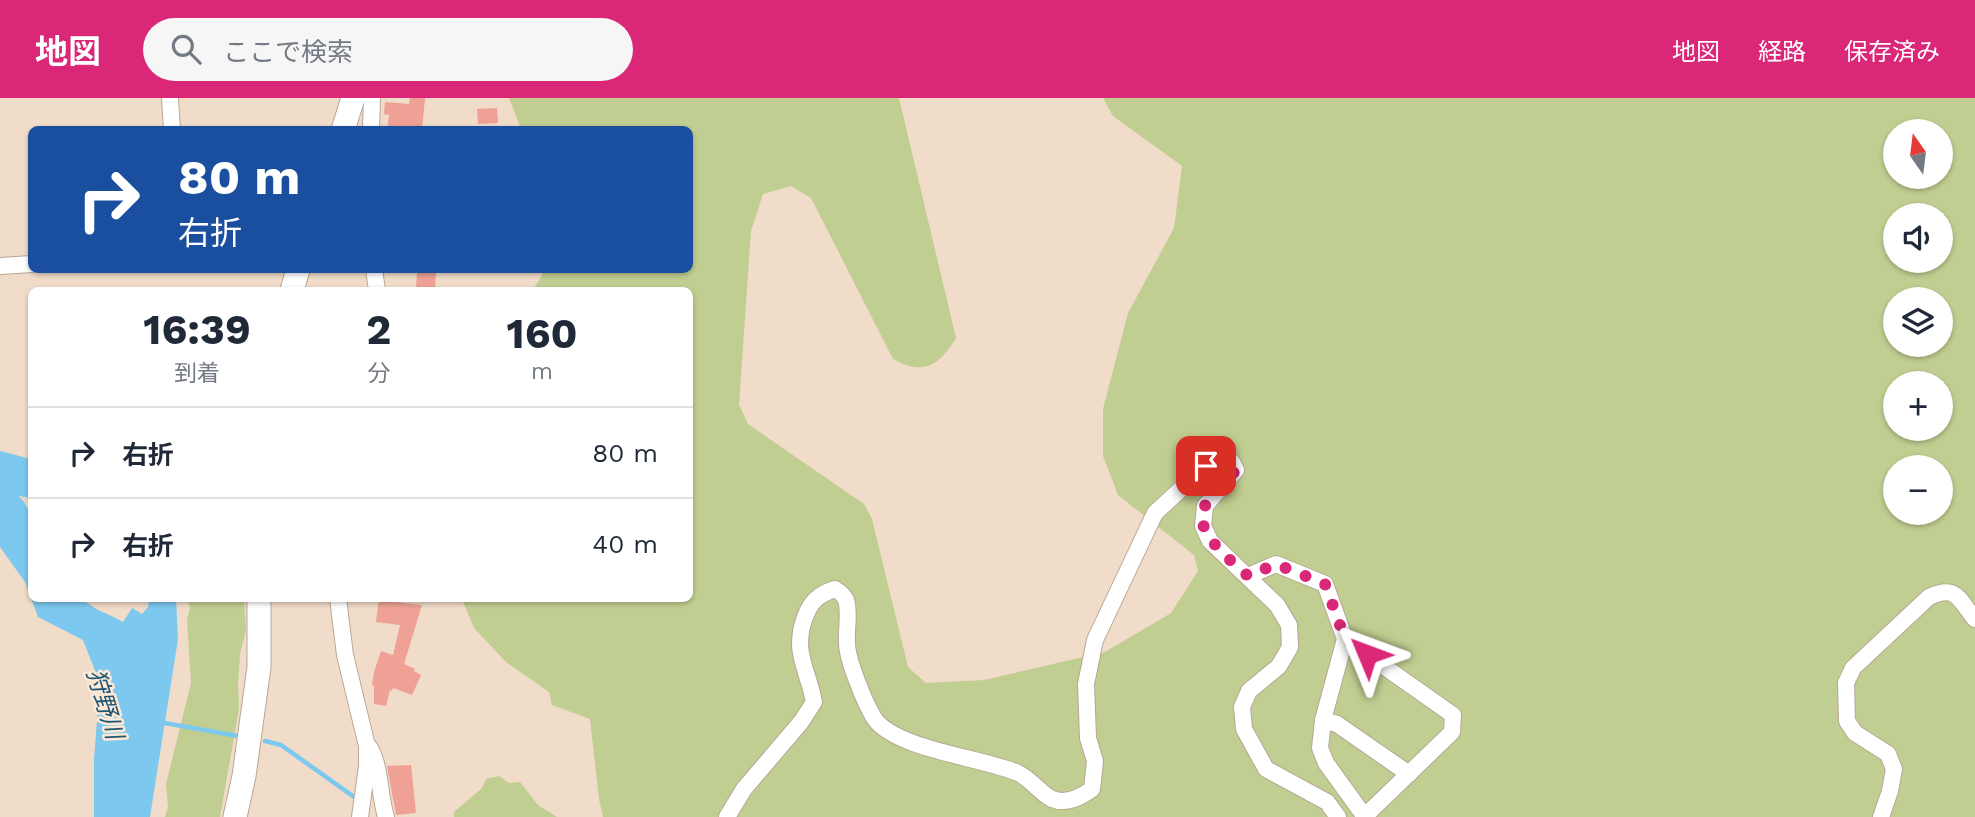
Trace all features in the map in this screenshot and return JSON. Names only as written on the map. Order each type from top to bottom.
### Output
[{"type":"main road","points":[[344,126],[354,98]]},
{"type":"main road","points":[[235,817],[244,776],[259,667],[259,602]]},
{"type":"street","points":[[170,98],[172,126]]},
{"type":"street","points":[[371,126],[372,98]]},
{"type":"street","points":[[0,266],[28,264]]},
{"type":"street","points":[[727,817],[744,789],[801,722],[814,702],[800,651],[799,634],[809,607],[819,595],[835,589],[847,602],[847,647],[852,666],[875,720],[908,741],[1020,774],[1053,799],[1066,801],[1082,797],[1092,789],[1095,761],[1088,738],[1086,684],[1095,640],[1155,513],[1206,466],[1224,457],[1233,461],[1236,470],[1205,506],[1203,526],[1210,541],[1277,605],[1289,625],[1290,647],[1279,666],[1249,691],[1242,708],[1244,729],[1266,769],[1327,802],[1338,817]]},
{"type":"street","points":[[1248,576],[1276,564],[1325,584],[1345,639],[1453,715],[1452,732],[1365,817],[1326,763],[1320,748],[1323,720],[1345,639]]},
{"type":"street","points":[[1881,817],[1890,792],[1894,769],[1888,754],[1854,733],[1847,721],[1846,683],[1853,668],[1929,597],[1944,590],[1953,592],[1975,619]]},
{"type":"street","points":[[338,602],[345,654],[365,739],[367,766],[361,809]]},
{"type":"street","points":[[1323,720],[1337,724],[1409,774]]},
{"type":"street","points":[[365,739],[376,758],[378,783],[386,817]]},
{"type":"green space","points":[[509,98],[899,98],[956,338],[937,361],[929,365],[913,367],[893,359],[811,198],[791,186],[763,194],[751,231],[739,405],[748,424],[864,504],[872,519],[908,667],[926,683],[984,680],[1105,652],[1171,613],[1198,571],[1194,555],[1118,495],[1103,456],[1103,409],[1128,313],[1174,228],[1182,166],[1113,116],[1103,98],[1975,98],[1975,817],[603,817],[590,719],[552,705],[549,692],[506,662],[474,628],[463,602],[693,602],[693,287],[535,287],[543,273],[693,273],[693,126],[520,126]]},
{"type":"green space","points":[[188,602],[244,602],[246,630],[240,654],[239,709],[220,817],[165,817],[168,807],[166,784],[191,683],[187,620],[190,607]]},
{"type":"green space","points":[[499,776],[509,783],[520,782],[538,805],[557,817],[454,817],[454,812],[482,788],[486,779]]},
{"type":"water","points":[[0,451],[28,458],[28,498],[12,495],[0,487]]},
{"type":"water","points":[[0,501],[28,526],[28,590],[25,582],[0,547]]},
{"type":"water","points":[[32,602],[86,602],[123,622],[132,608],[142,614],[149,602],[176,602],[178,639],[150,817],[94,817],[94,759],[100,683],[83,640],[38,617]]},
{"type":"building","points":[[410,98],[425,98],[422,126],[388,126],[389,115],[384,114],[385,102],[409,104]]},
{"type":"building","points":[[497,108],[498,123],[478,124],[477,109]]},
{"type":"building","points":[[417,273],[436,273],[435,287],[416,287]]},
{"type":"building","points":[[378,602],[422,605],[404,664],[421,675],[412,695],[393,688],[390,690],[386,706],[374,704],[374,672],[381,651],[393,655],[400,625],[376,622]]},
{"type":"building","points":[[411,765],[416,813],[396,815],[387,766]]},
{"type":"waterway","name":"狩野川","points":[[0,495],[13,509],[28,537]]},
{"type":"waterway","points":[[159,722],[238,736]]},
{"type":"waterway","points":[[265,741],[281,745],[357,799]]},
{"type":"route","points":[[1206,466],[1224,457],[1233,461],[1236,470],[1205,506],[1203,526],[1210,541],[1248,576],[1276,564],[1325,584],[1345,639],[1367,654]]}]
